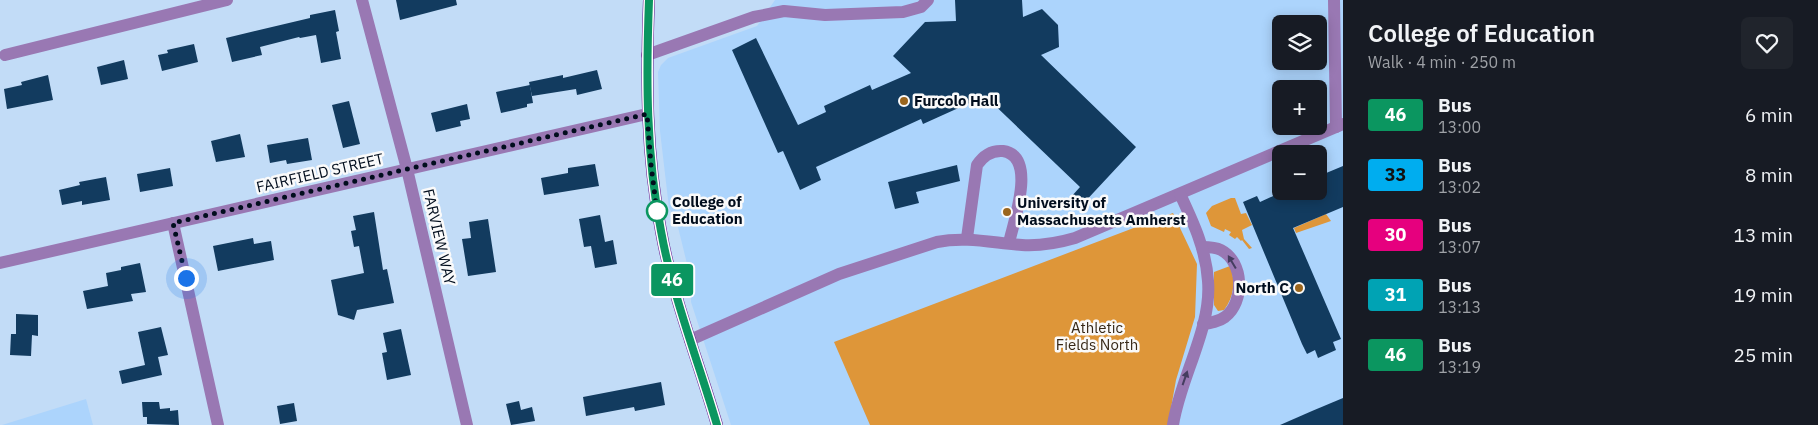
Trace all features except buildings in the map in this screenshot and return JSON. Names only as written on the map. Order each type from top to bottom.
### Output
[{"type":"main road","points":[[649,0],[647,114],[652,175],[661,232],[675,290],[717,425]]},
{"type":"street","points":[[5,55],[228,0]]},
{"type":"street","name":"FARVIEW WAY","points":[[362,0],[407,169],[467,425]]},
{"type":"street","points":[[784,11],[792,0]]},
{"type":"street","points":[[647,56],[754,17],[784,11],[825,15],[903,12],[921,8],[928,0]]},
{"type":"street","points":[[690,340],[839,274],[937,242],[967,238],[1022,245],[1045,244],[1075,238],[1340,125],[1334,0]]},
{"type":"street","name":"FAIRFIELD STREET","points":[[0,263],[647,114]]},
{"type":"street","points":[[967,238],[977,165],[989,153],[1007,152],[1015,157],[1020,165],[1022,176],[1022,188],[1009,243]]},
{"type":"street","points":[[1173,425],[1180,394],[1203,324],[1208,302],[1208,282],[1202,247],[1180,194]]},
{"type":"street","points":[[173,223],[218,425]]},
{"type":"street","points":[[1202,247],[1216,248],[1229,256],[1237,269],[1239,278],[1237,298],[1232,310],[1217,322],[1203,324]]},
{"type":"shaded area","name":"University of Massachusetts Amherst","points":[[775,0],[1343,0],[1343,425],[731,425],[691,302],[691,280],[676,219],[669,208],[660,131],[658,72],[661,65],[668,58],[757,26]]},
{"type":"shaded area","points":[[86,399],[93,425],[2,425]]},
{"type":"green space","points":[[1235,198],[1241,214],[1246,213],[1252,225],[1242,230],[1244,239],[1252,248],[1249,249],[1242,240],[1237,237],[1235,239],[1229,235],[1231,232],[1225,229],[1224,232],[1211,226],[1206,213],[1212,206]]},
{"type":"green space","name":"Athletic Fields North","points":[[1173,213],[1197,264],[1195,317],[1176,380],[1168,425],[870,425],[834,342]]},
{"type":"green space","points":[[1326,214],[1331,221],[1296,233],[1294,228]]},
{"type":"green space","points":[[1230,266],[1233,277],[1232,294],[1224,310],[1218,311],[1214,305],[1214,272]]},
{"type":"bus line","name":"46","points":[[649,0],[646,97],[657,212],[680,308],[717,425]]},
{"type":"place","name":"Furcolo Hall","points":[[904,101]]},
{"type":"place","name":"College of Education","points":[[657,211]]},
{"type":"place","name":"University of Massachusetts Amherst","points":[[1007,212]]},
{"type":"place","name":"North C","points":[[1299,288]]},
{"type":"route","points":[[186,278],[173,223],[647,114],[657,211]]}]
